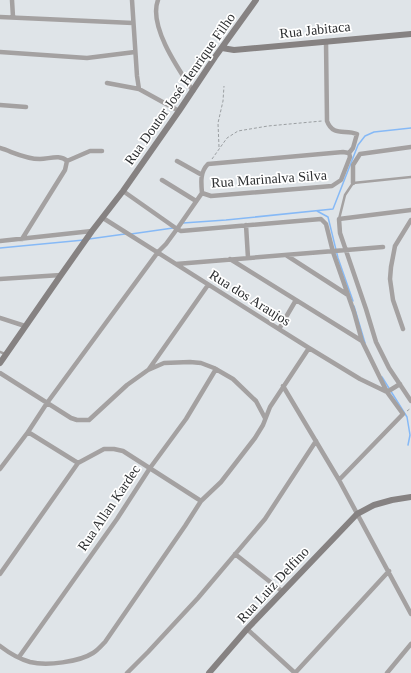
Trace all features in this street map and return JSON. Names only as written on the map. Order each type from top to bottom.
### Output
[{"type":"street","points":[[12,0],[12,18]]},
{"type":"street","points":[[132,0],[139,90]]},
{"type":"street","points":[[158,0],[156,13],[162,36],[174,62],[193,91]]},
{"type":"street","name":"Rua Doutor José Henrique Filho","points":[[0,364],[3,353],[25,326],[88,236],[123,191],[256,0]]},
{"type":"street","points":[[0,17],[133,23]]},
{"type":"street","name":"Rua Jabitaca","points":[[222,48],[234,50],[411,34]]},
{"type":"street","points":[[326,41],[327,121],[330,127],[334,130],[357,134],[353,148],[348,153]]},
{"type":"street","points":[[0,52],[86,58],[135,52]]},
{"type":"street","points":[[107,83],[139,90],[180,111]]},
{"type":"street","points":[[0,105],[26,107]]},
{"type":"street","points":[[0,148],[30,158],[40,159],[61,157],[67,161]]},
{"type":"street","points":[[353,183],[353,165],[360,154],[411,148]]},
{"type":"street","points":[[67,161],[90,151],[102,151]]},
{"type":"street","name":"Rua Marinalva Silva","points":[[342,152],[348,153],[350,157],[341,180],[332,186],[211,196],[202,193],[202,175],[208,164],[342,152]]},
{"type":"street","points":[[22,239],[65,170],[67,161]]},
{"type":"street","points":[[177,161],[202,175]]},
{"type":"street","points":[[162,180],[196,201]]},
{"type":"street","points":[[123,191],[177,226],[181,231],[314,219],[324,220],[362,341],[388,391],[404,413],[339,480]]},
{"type":"street","points":[[0,469],[202,193]]},
{"type":"street","points":[[411,210],[339,219],[340,233],[380,353],[399,385],[411,401]]},
{"type":"street","name":"Rua dos Araujos","points":[[103,218],[158,252],[208,286],[360,379],[388,391]]},
{"type":"street","points":[[403,329],[393,300],[390,279],[395,246],[411,220]]},
{"type":"street","points":[[246,225],[248,258]]},
{"type":"street","points":[[0,241],[88,236]]},
{"type":"street","points":[[176,264],[383,247]]},
{"type":"street","points":[[286,255],[348,295]]},
{"type":"street","points":[[230,259],[362,341]]},
{"type":"street","points":[[0,279],[61,275]]},
{"type":"street","points":[[148,370],[208,286]]},
{"type":"street","points":[[279,329],[296,300]]},
{"type":"street","points":[[0,318],[25,326]]},
{"type":"street","points":[[0,646],[31,662],[70,661],[86,657],[95,652],[105,642],[201,501],[221,482],[255,438],[270,407],[309,348]]},
{"type":"street","points":[[0,374],[71,418],[77,420],[89,420],[128,385],[148,370],[164,363],[201,363],[216,369],[233,379],[256,401],[265,418]]},
{"type":"street","name":"Rua Allan Kardec","points":[[19,657],[117,519],[150,468],[186,419],[216,369]]},
{"type":"street","points":[[388,391],[399,385]]},
{"type":"street","points":[[283,386],[339,480],[411,614]]},
{"type":"street","points":[[28,432],[78,463]]},
{"type":"street","points":[[127,673],[198,598],[268,514],[316,441]]},
{"type":"street","points":[[0,574],[78,463],[104,449],[123,451],[201,501]]},
{"type":"street","name":"Rua Luiz Delfino","points":[[209,673],[247,629],[357,514],[374,504],[411,497]]},
{"type":"street","points":[[235,554],[283,592]]},
{"type":"street","points":[[247,629],[295,673],[389,571]]},
{"type":"street","points":[[386,673],[411,644]]},
{"type":"lane","points":[[339,219],[345,195],[353,183],[411,177]]},
{"type":"path","points":[[219,147],[218,123],[223,101],[224,86]]},
{"type":"path","points":[[208,164],[227,138],[238,131],[268,126],[327,121]]},
{"type":"path","points":[[404,413],[411,408]]},
{"type":"waterway","points":[[183,223],[333,209],[358,145],[365,136],[374,132],[411,128]]},
{"type":"waterway","points":[[317,211],[328,217],[338,258],[353,301]]},
{"type":"waterway","points":[[131,234],[173,228]]},
{"type":"waterway","points":[[89,239],[125,234]]},
{"type":"waterway","points":[[0,248],[84,240]]},
{"type":"waterway","points":[[354,306],[365,343]]},
{"type":"waterway","points":[[382,377],[407,417],[410,435],[408,445]]}]
